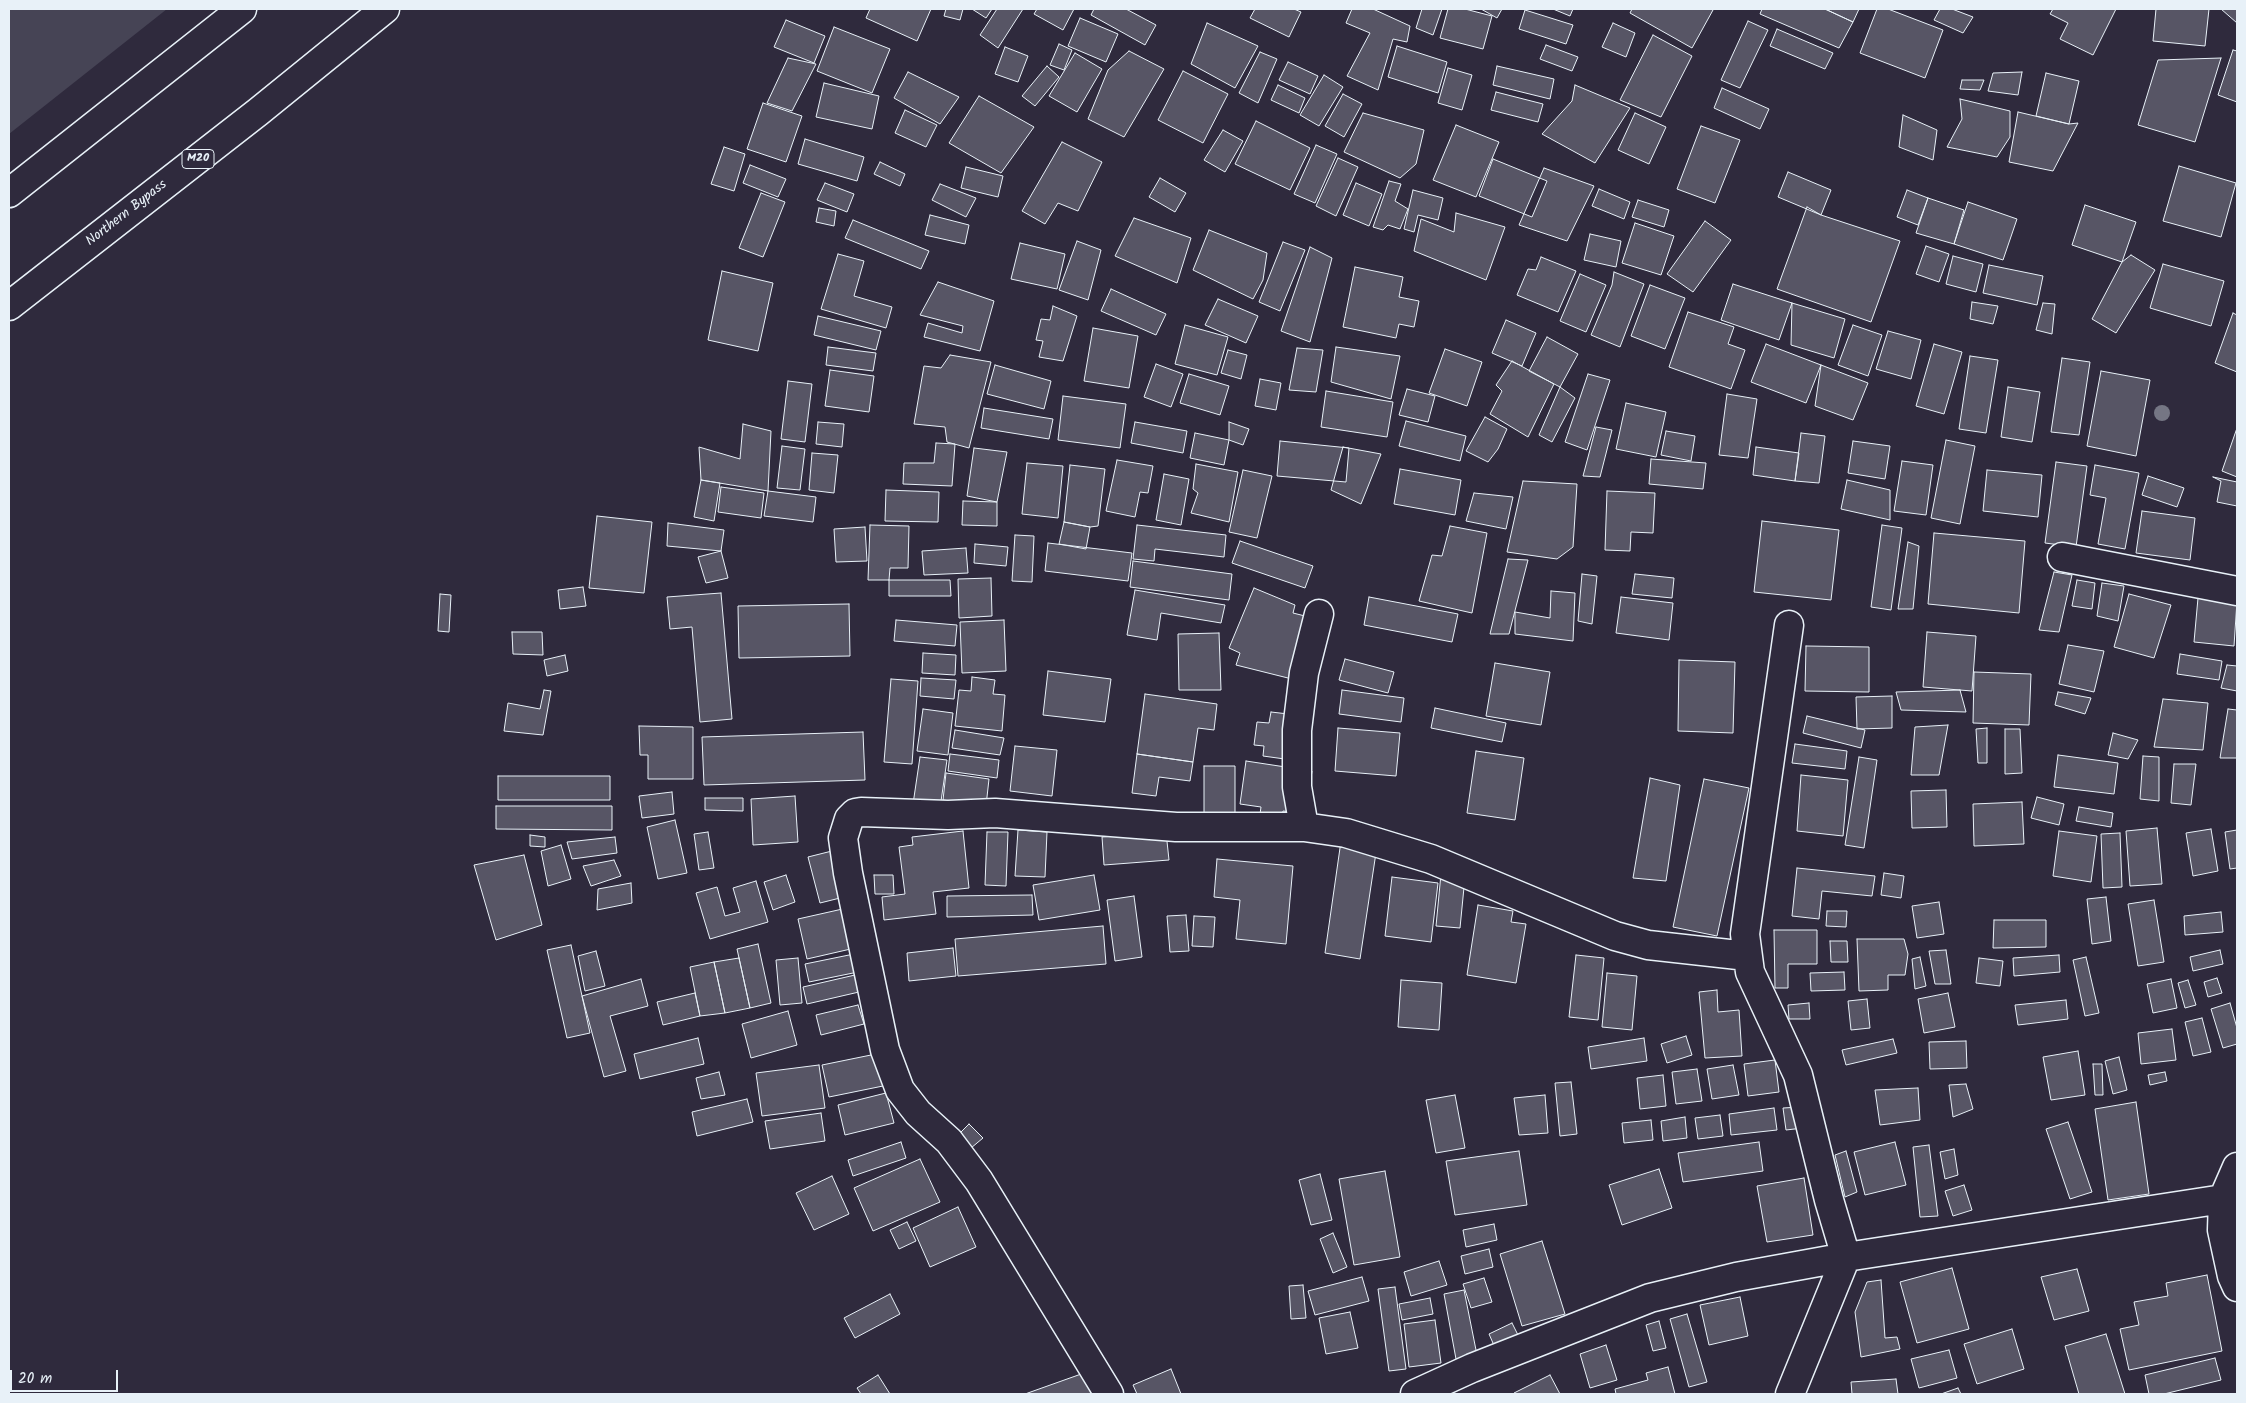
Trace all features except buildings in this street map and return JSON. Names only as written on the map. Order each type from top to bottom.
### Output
[{"type":"main road","points":[[9,193],[242,9]]},
{"type":"main road","name":"Northern Bypass","points":[[9,306],[258,112],[385,9]]},
{"type":"main road","points":[[2062,557],[2237,591]]},
{"type":"main road","points":[[1304,827],[1297,787],[1297,730],[1304,673],[1319,614]]},
{"type":"main road","points":[[1789,625],[1745,934],[1750,972],[1798,1076],[1829,1200],[1846,1257],[1790,1394]]},
{"type":"main road","points":[[1109,1394],[979,1181],[949,1141],[918,1113],[900,1090],[885,1050],[848,872],[843,838],[849,819],[855,813],[948,815],[995,813],[1176,827],[1304,827],[1346,833],[1431,858],[1583,923],[1648,945],[1748,956]]},
{"type":"main road","points":[[2237,1167],[2223,1199],[2222,1230],[2232,1276],[2237,1287]]},
{"type":"main road","points":[[1415,1394],[1472,1368],[1650,1298],[1736,1277],[1846,1257],[2223,1199]]},
{"type":"shaded area","points":[[9,9],[167,9],[9,134]]}]
